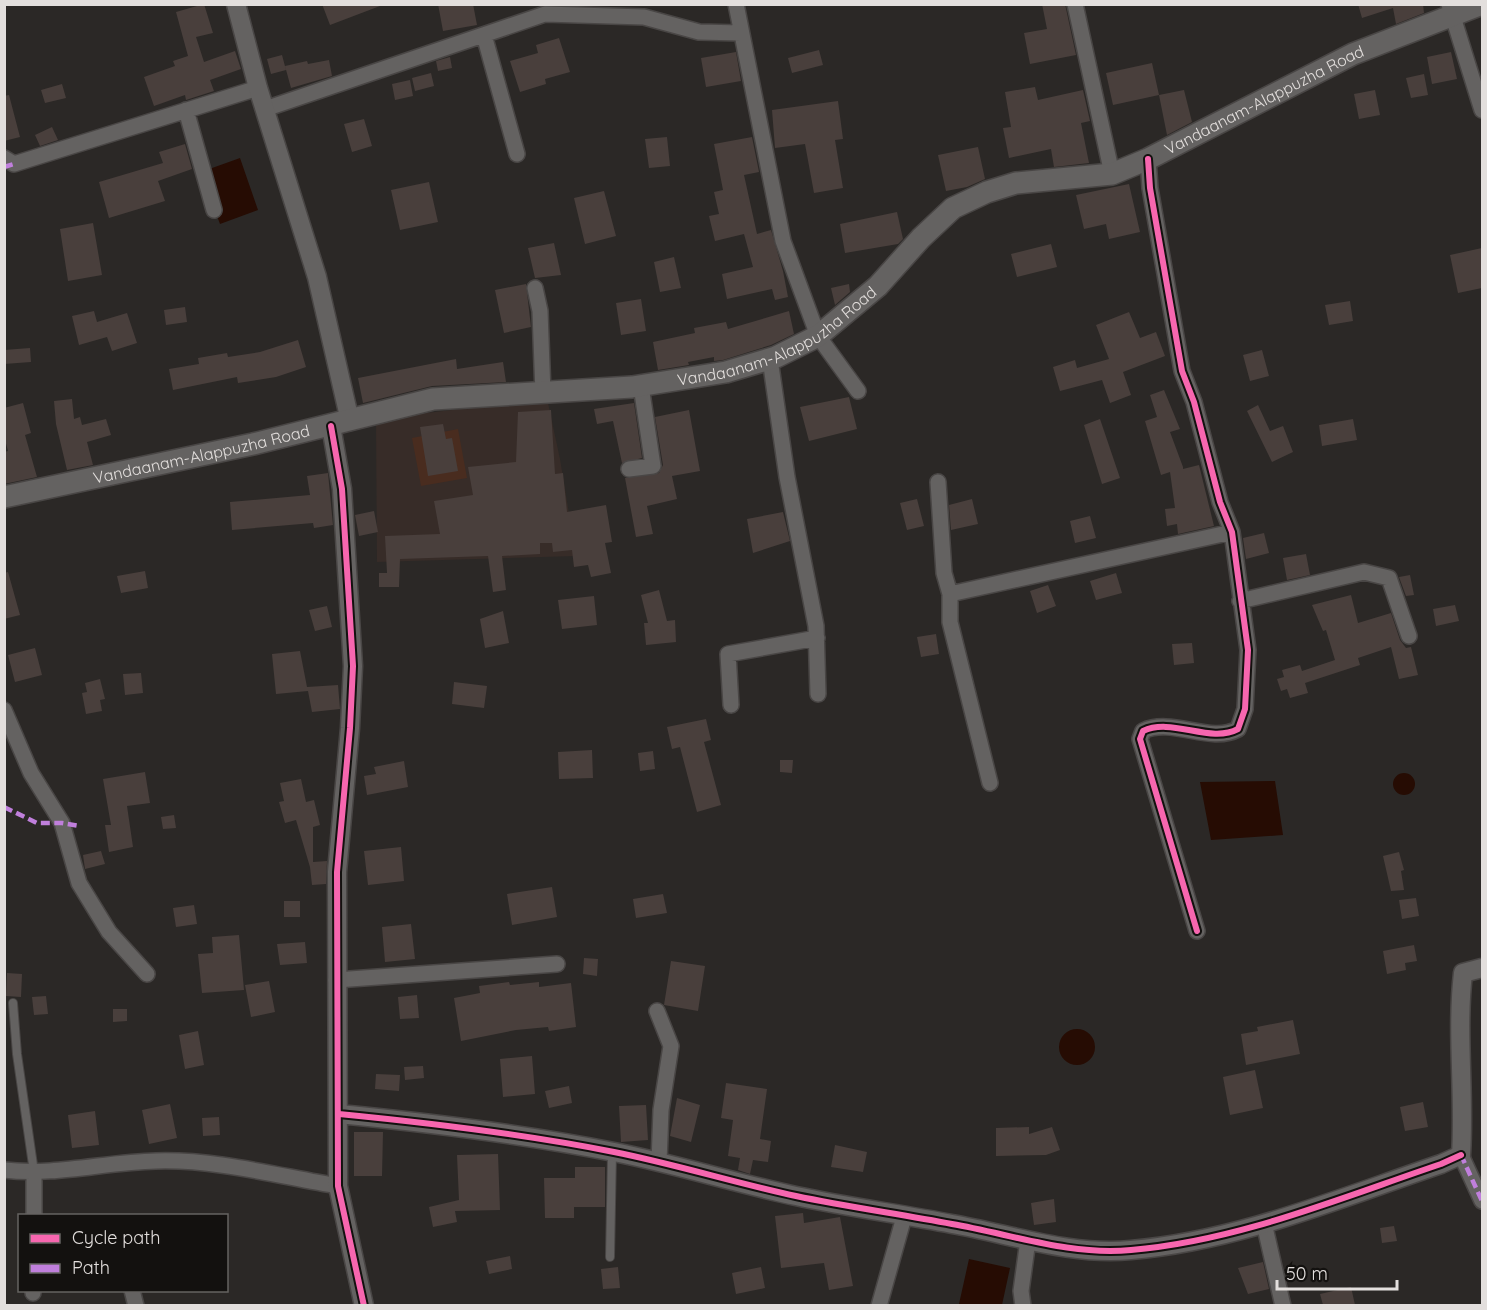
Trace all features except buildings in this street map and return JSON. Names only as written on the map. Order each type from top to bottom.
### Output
[{"type":"main road","name":"Vandaanam-Alappuzha Road","points":[[4,497],[341,424],[433,399],[543,394],[641,386],[726,372],[770,359],[818,336],[878,286],[921,238],[953,208],[987,192],[1016,183],[1112,174],[1148,159],[1353,54],[1451,9],[1482,4]]},
{"type":"street","points":[[236,4],[258,88],[317,277],[341,424],[342,489],[353,666],[350,728],[337,872],[338,1186],[364,1305]]},
{"type":"street","points":[[736,4],[783,241],[818,336],[858,391]]},
{"type":"street","points":[[1075,4],[1112,174]]},
{"type":"street","points":[[265,109],[484,35],[544,9],[644,17],[699,32],[741,33]]},
{"type":"street","points":[[1451,9],[1482,110]]},
{"type":"street","points":[[484,35],[517,154]]},
{"type":"street","points":[[8,163],[258,88]]},
{"type":"street","points":[[186,110],[214,210]]},
{"type":"street","points":[[1148,159],[1150,188],[1182,371],[1194,402],[1220,502],[1232,532],[1248,650],[1245,709],[1241,725],[1228,733],[1155,727],[1143,731],[1140,739],[1197,931]]},
{"type":"street","points":[[535,288],[540,310],[543,394]]},
{"type":"street","points":[[770,359],[787,477],[817,638],[818,694]]},
{"type":"street","points":[[629,469],[653,466],[641,386]]},
{"type":"street","points":[[938,482],[944,573],[950,594],[950,622],[990,783]]},
{"type":"street","points":[[950,594],[1232,532]]},
{"type":"street","points":[[1240,600],[1364,572],[1389,578],[1409,636]]},
{"type":"street","points":[[731,705],[728,654],[817,638]]},
{"type":"street","points":[[4,710],[31,773],[62,822],[79,883],[109,932],[147,974]]},
{"type":"street","points":[[336,980],[557,964]]},
{"type":"street","points":[[1482,968],[1463,973],[1460,1004],[1463,1092],[1461,1155],[1482,1201]]},
{"type":"street","points":[[657,1011],[671,1046],[661,1110],[659,1162]]},
{"type":"street","points":[[339,1113],[431,1123],[612,1151],[792,1195],[904,1217],[951,1224],[1056,1246],[1127,1251],[1181,1245],[1264,1223],[1442,1164],[1461,1155]]},
{"type":"street","points":[[4,1170],[34,1173],[154,1161],[180,1161],[221,1165],[338,1186]]},
{"type":"street","points":[[34,1173],[34,1214]]},
{"type":"street","points":[[879,1305],[904,1217]]},
{"type":"street","points":[[1264,1223],[1283,1305]]},
{"type":"street","points":[[1023,1305],[1022,1291],[1028,1240]]},
{"type":"lane","points":[[13,1003],[17,1054],[34,1173]]},
{"type":"lane","points":[[610,1257],[612,1151]]},
{"type":"shaded area","points":[[240,158],[258,210],[220,224],[201,172]]},
{"type":"shaded area","points":[[544,399],[548,403],[560,459],[576,556],[377,562],[376,419]]},
{"type":"shaded area","points":[[458,429],[467,478],[421,486],[412,438]]},
{"type":"shaded area","points":[[1404,773],[1412,776],[1415,784],[1412,792],[1404,795],[1396,792],[1393,784],[1396,776]]},
{"type":"shaded area","points":[[1275,781],[1283,835],[1211,840],[1200,782]]},
{"type":"shaded area","points":[[1077,1029],[1090,1034],[1095,1047],[1090,1060],[1077,1065],[1064,1060],[1059,1047],[1064,1034]]},
{"type":"shaded area","points":[[969,1259],[1010,1268],[1002,1305],[959,1304]]},
{"type":"marked path","points":[[4,167],[14,164]]},
{"type":"marked path","points":[[4,807],[37,823],[80,826]]},
{"type":"marked path","points":[[1461,1155],[1482,1201]]},
{"type":"cycle path","points":[[1148,159],[1150,188],[1182,371],[1194,402],[1220,502],[1232,532],[1248,650],[1245,709],[1238,729],[1215,734],[1178,728],[1154,728],[1143,731],[1140,739],[1197,931]]},
{"type":"cycle path","points":[[331,426],[342,489],[353,666],[350,728],[337,872],[338,1186],[364,1306]]},
{"type":"cycle path","points":[[339,1114],[477,1130],[580,1146],[637,1157],[816,1200],[952,1224],[1063,1247],[1108,1251],[1171,1245],[1249,1228],[1327,1204],[1461,1155]]}]
